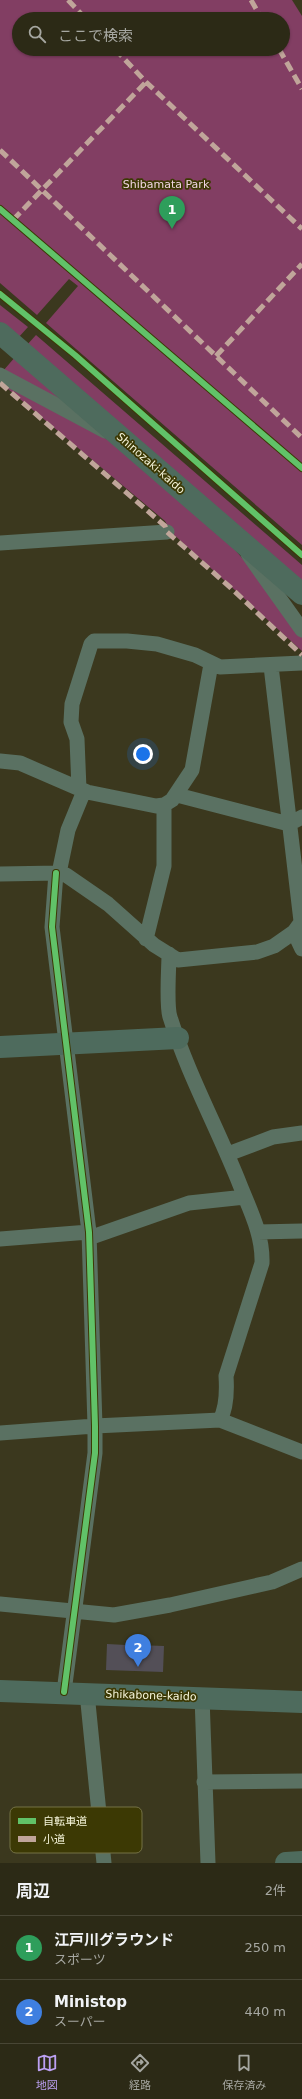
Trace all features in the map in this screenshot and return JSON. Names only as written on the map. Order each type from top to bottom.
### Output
[{"type":"street","name":"Shinozaki-kaido","points":[[0,333],[302,594]]},
{"type":"street","points":[[0,375],[92,426],[124,440]]},
{"type":"street","points":[[0,543],[168,532]]},
{"type":"street","points":[[238,538],[259,572],[302,630]]},
{"type":"street","points":[[64,1692],[95,1453],[89,1235],[52,927],[57,873],[68,830],[82,790],[76,739],[71,722],[72,704],[91,644],[94,641],[127,641],[157,644],[195,655],[220,667],[271,666],[302,663]]},
{"type":"street","points":[[0,761],[20,763],[82,790],[156,806],[164,805],[177,795],[192,770],[211,664]]},
{"type":"street","points":[[271,666],[296,820],[299,925],[302,949]]},
{"type":"street","points":[[177,795],[296,820]]},
{"type":"street","points":[[146,939],[164,866],[164,805]]},
{"type":"street","points":[[0,874],[57,873],[66,875],[108,904],[146,939],[178,960],[257,952],[274,946],[299,925]]},
{"type":"street","points":[[169,954],[169,1015],[188,1067],[228,1154],[258,1232],[262,1250],[262,1263],[226,1376],[227,1391],[223,1414],[220,1420]]},
{"type":"street","points":[[0,1048],[65,1043],[178,1038]]},
{"type":"street","points":[[228,1154],[273,1137],[302,1133]]},
{"type":"street","points":[[0,1239],[89,1235],[189,1203],[245,1197]]},
{"type":"street","points":[[258,1232],[302,1231]]},
{"type":"street","points":[[0,1433],[95,1426],[220,1420],[302,1452]]},
{"type":"street","points":[[0,1604],[114,1615],[170,1606],[272,1582],[302,1569]]},
{"type":"street","name":"Shikabone-kaido","points":[[0,1691],[64,1692],[302,1702]]},
{"type":"street","points":[[87,1693],[98,1807]]},
{"type":"street","points":[[202,1698],[208,1863]]},
{"type":"street","points":[[204,1782],[302,1781]]},
{"type":"street","points":[[103,1853],[104,1863]]},
{"type":"street","points":[[286,1863],[302,1862]]},
{"type":"green space","name":"Shibamata Park","points":[[0,0],[292,0],[302,16],[302,545],[46,323],[78,286],[69,279],[37,315],[0,283]]},
{"type":"green space","points":[[0,305],[28,327],[18,338],[0,322]]},
{"type":"green space","points":[[36,335],[302,565],[302,584],[26,346]]},
{"type":"green space","points":[[16,356],[92,420],[3,371]]},
{"type":"green space","points":[[2,384],[88,427],[134,457],[216,528],[256,574],[302,636],[302,651],[171,532],[165,521]]},
{"type":"building","points":[[126,1640],[138,1641],[138,1645],[164,1646],[163,1672],[106,1670],[107,1644],[126,1645]]},
{"type":"marked path","points":[[68,0],[79,12]]},
{"type":"marked path","points":[[251,0],[258,12]]},
{"type":"marked path","points":[[122,56],[146,82],[302,229]]},
{"type":"marked path","points":[[283,56],[302,89]]},
{"type":"marked path","points":[[13,220],[146,82]]},
{"type":"marked path","points":[[0,150],[302,438]]},
{"type":"marked path","points":[[216,356],[302,264]]},
{"type":"marked path","points":[[0,383],[165,526],[167,532],[231,588],[302,655]]},
{"type":"cycle path","points":[[0,209],[302,468]]},
{"type":"cycle path","points":[[0,294],[75,355],[302,555]]},
{"type":"cycle path","points":[[56,873],[52,927],[89,1232],[95,1426],[95,1453],[64,1692]]},
{"type":"place","name":"江戸川グラウンド","points":[[172,229]]},
{"type":"place","name":"Ministop","points":[[138,1667]]}]
